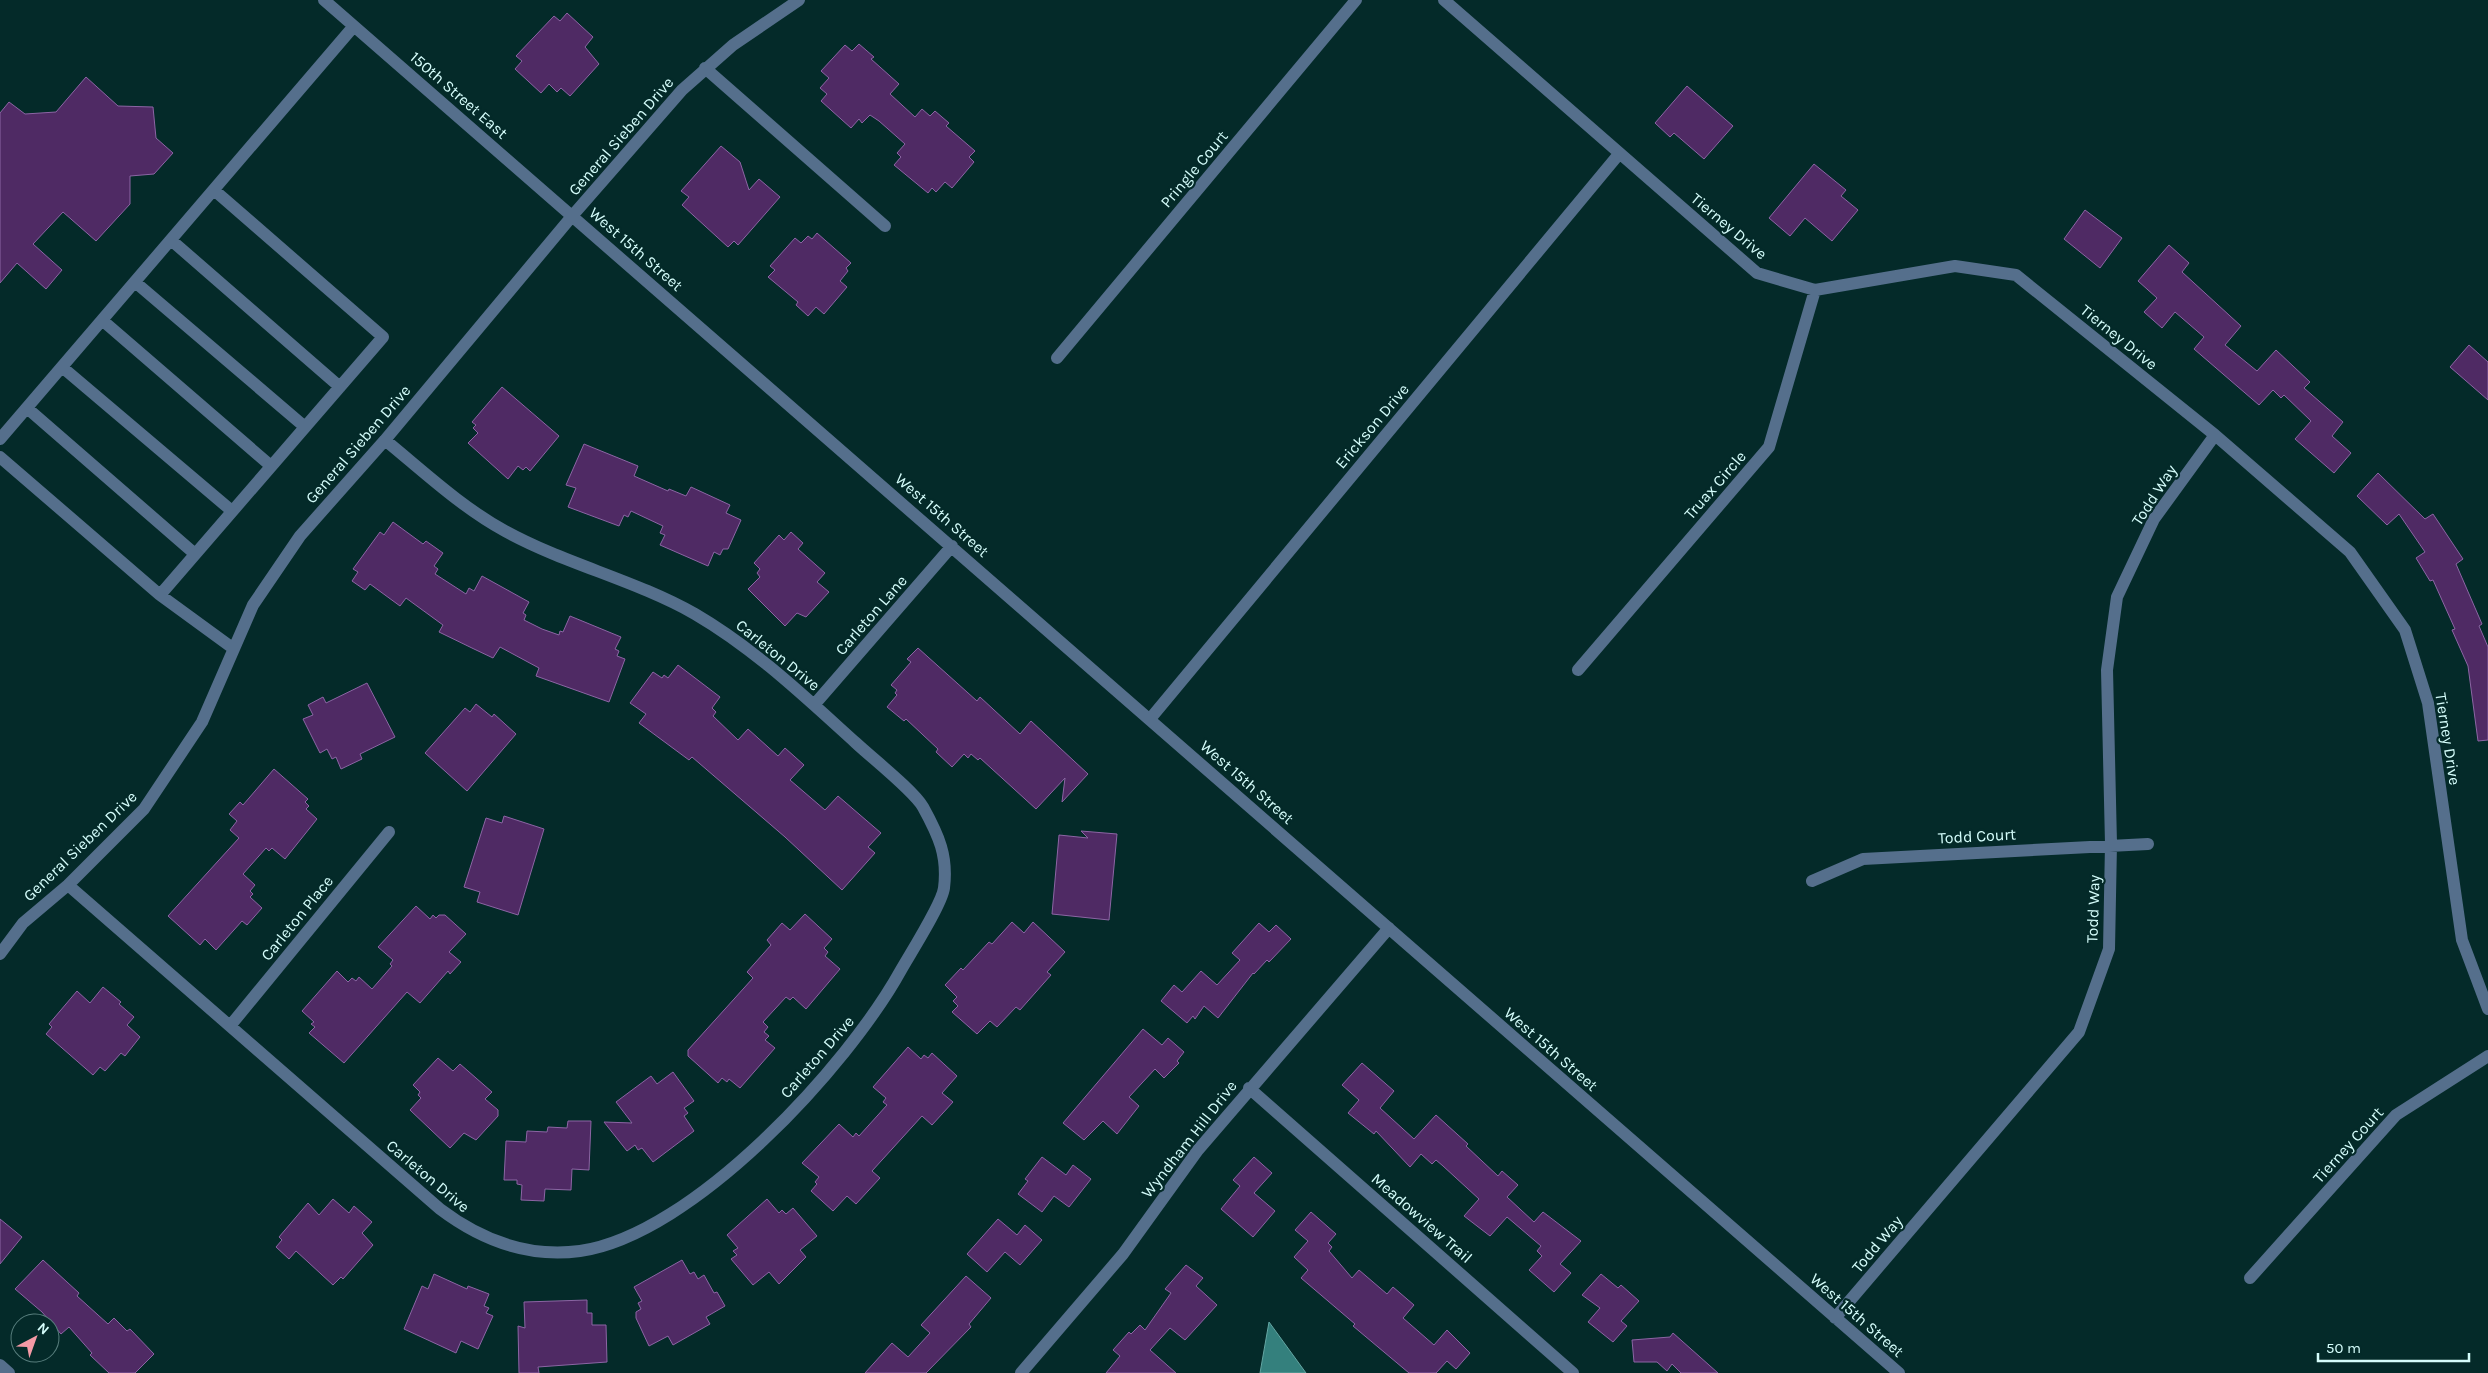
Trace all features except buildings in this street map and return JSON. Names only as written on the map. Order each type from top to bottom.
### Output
[{"type":"street","name":"150th Street East","points":[[324,0],[573,215]]},
{"type":"street","name":"General Sieben Drive","points":[[0,954],[23,923],[68,884],[144,809],[202,722],[253,605],[300,536],[385,440],[656,119],[705,68],[733,45],[799,0]]},
{"type":"street","name":"Pringle Court","points":[[1057,358],[1356,0]]},
{"type":"street","name":"Tierney Drive","points":[[1444,0],[1757,273],[1815,290],[1955,266],[2016,275],[2215,435],[2350,552],[2405,630],[2428,703],[2462,940],[2488,1009]]},
{"type":"street","points":[[0,439],[354,26]]},
{"type":"street","points":[[705,68],[885,226]]},
{"type":"street","name":"Erickson Drive","points":[[1150,718],[1619,154]]},
{"type":"street","points":[[160,595],[383,337],[214,190]]},
{"type":"street","name":"West 15th Street","points":[[573,215],[1899,1373]]},
{"type":"street","points":[[171,240],[340,387]]},
{"type":"street","points":[[135,282],[305,427]]},
{"type":"street","name":"Truax Circle","points":[[1578,670],[1769,448],[1815,290]]},
{"type":"street","points":[[102,320],[271,466]]},
{"type":"street","points":[[62,367],[232,512]]},
{"type":"street","points":[[27,408],[195,554]]},
{"type":"street","name":"Todd Way","points":[[1835,1318],[2079,1032],[2109,949],[2111,844],[2107,670],[2117,597],[2154,519],[2215,435]]},
{"type":"street","name":"Carleton Drive","points":[[68,884],[440,1209],[468,1229],[493,1242],[534,1251],[580,1251],[613,1242],[653,1222],[702,1192],[748,1154],[835,1064],[862,1031],[889,992],[944,892],[944,851],[921,802],[814,705],[761,659],[730,636],[691,612],[549,553],[502,530],[456,497],[385,440]]},
{"type":"street","points":[[0,457],[160,595],[234,649]]},
{"type":"street","name":"Carleton Lane","points":[[814,705],[952,546]]},
{"type":"street","name":"Carleton Place","points":[[230,1026],[389,832]]},
{"type":"street","name":"Todd Court","points":[[1812,881],[1863,859],[2111,844],[2148,844]]},
{"type":"street","name":"Wyndham Hill Drive","points":[[1021,1373],[1123,1254],[1198,1150],[1249,1088],[1389,928]]},
{"type":"street","name":"Tierney Court","points":[[2250,1278],[2396,1115],[2488,1056]]},
{"type":"street","name":"Meadowview Trail","points":[[1249,1088],[1573,1373]]},
{"type":"street","points":[[0,1365],[9,1373]]},
{"type":"water","points":[[1269,1322],[1306,1373],[1260,1373]]}]
